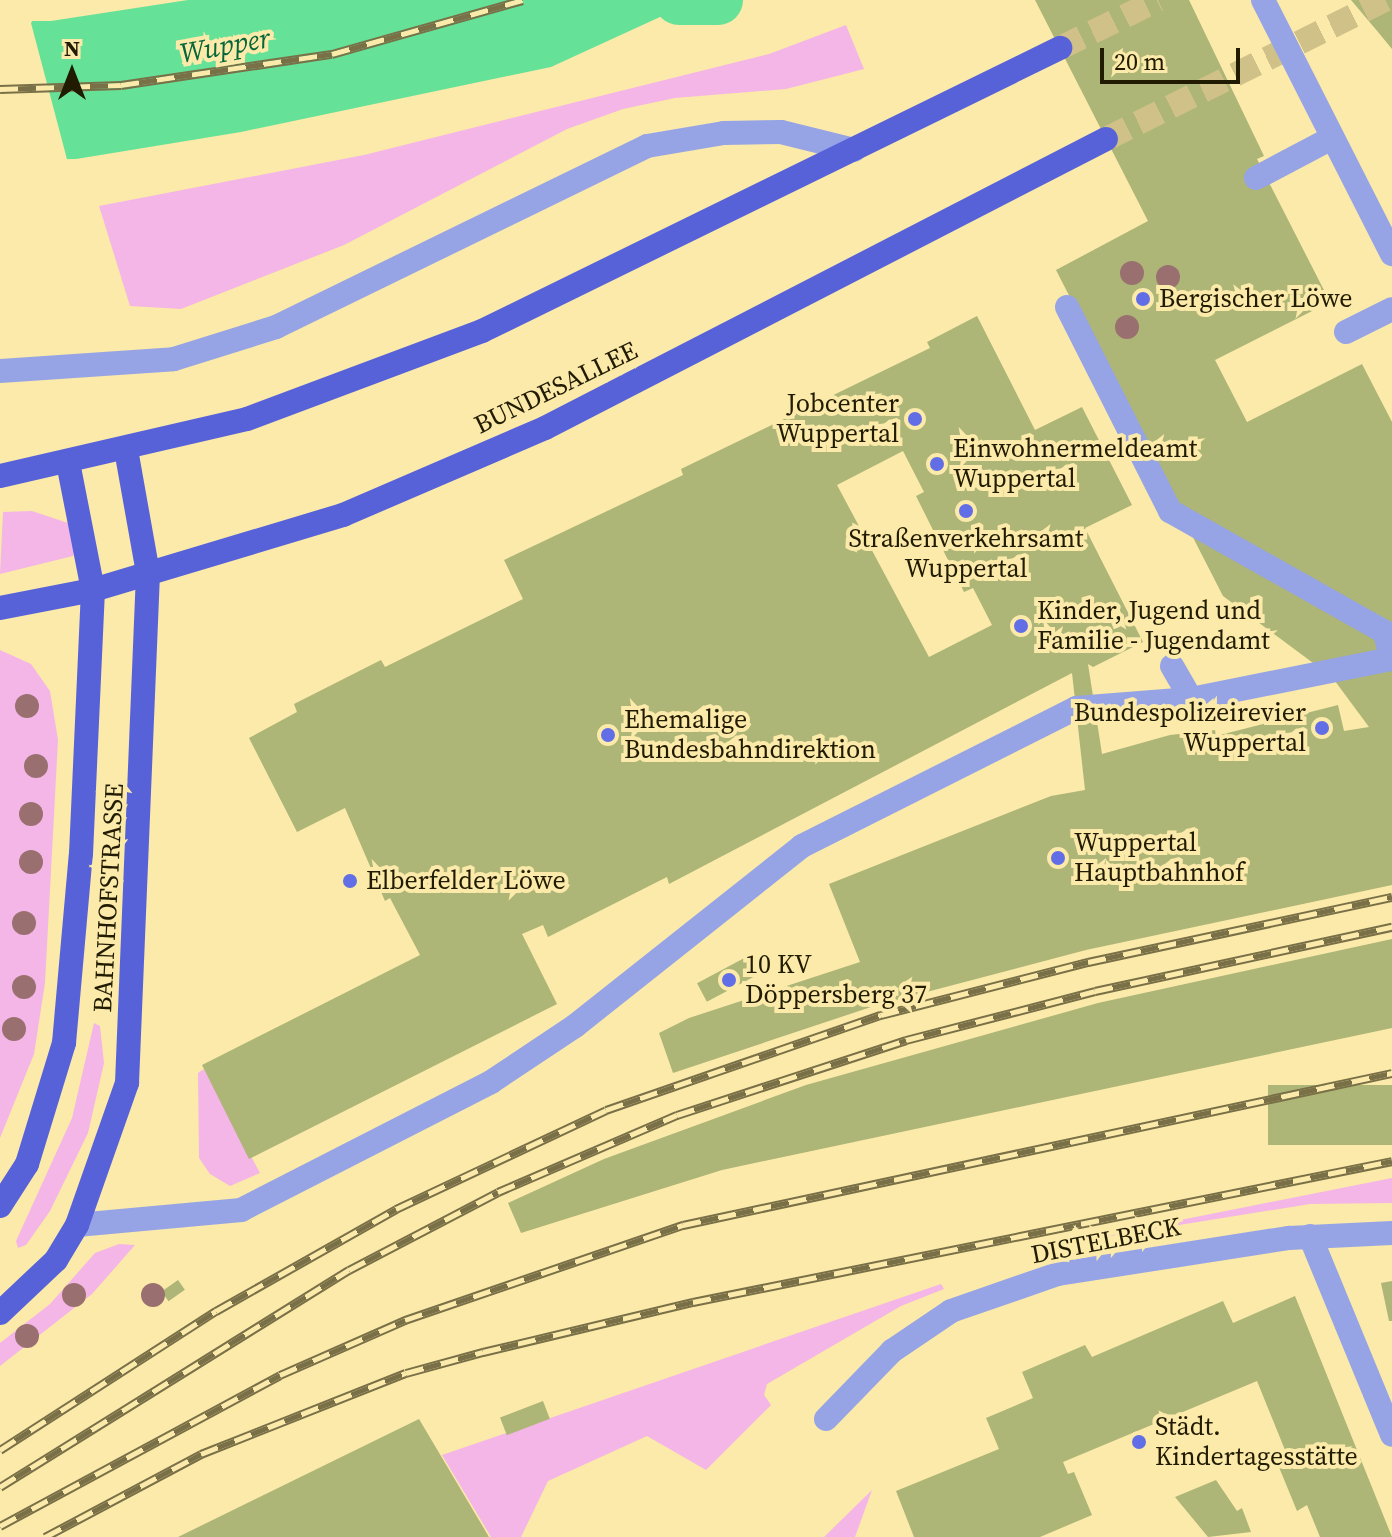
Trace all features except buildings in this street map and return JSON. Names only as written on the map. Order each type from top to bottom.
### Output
[{"type":"main road","points":[[0,476],[126,450],[247,419],[482,331],[1060,48]]},
{"type":"main road","name":"BUNDESALLEE","points":[[0,608],[93,590],[343,515],[545,428],[1106,139]]},
{"type":"main road","name":"BAHNHOFSTRASSE","points":[[0,1313],[56,1260],[77,1225],[127,1083],[148,573],[126,450]]},
{"type":"main road","name":"BAHNHOFSTRASSE","points":[[0,1206],[27,1164],[64,1043],[81,854],[93,590],[68,462]]},
{"type":"street","points":[[1263,0],[1392,254]]},
{"type":"street","points":[[0,371],[174,359],[276,327],[647,146],[724,133],[781,132],[854,150]]},
{"type":"street","points":[[1256,178],[1332,138]]},
{"type":"street","points":[[77,1225],[241,1210],[477,1089],[533,1057],[802,846],[1076,708],[1191,699],[1392,659],[1385,632],[1170,511],[1067,307]]},
{"type":"street","points":[[1346,332],[1392,309]]},
{"type":"street","points":[[1172,666],[1191,699]]},
{"type":"street","name":"DISTELBECK","points":[[826,1419],[892,1351],[951,1311],[1058,1274],[1310,1236],[1392,1233]]},
{"type":"street","points":[[1310,1236],[1392,1435]]},
{"type":"shaded area","points":[[846,25],[864,69],[786,89],[675,98],[623,109],[567,129],[344,245],[181,309],[130,306],[99,206],[364,155],[769,54]]},
{"type":"shaded area","points":[[32,511],[68,523],[78,544],[73,556],[0,574],[3,512]]},
{"type":"shaded area","points":[[0,650],[31,664],[50,691],[58,740],[45,983],[34,1054],[0,1138]]},
{"type":"shaded area","points":[[94,1023],[100,1026],[104,1063],[88,1133],[50,1211],[26,1245],[18,1248],[16,1241],[72,1118]]},
{"type":"shaded area","points":[[204,1069],[260,1173],[230,1186],[210,1174],[199,1158],[198,1073]]},
{"type":"shaded area","points":[[1392,1178],[1392,1203],[1310,1204],[1055,1245]]},
{"type":"shaded area","points":[[119,1244],[135,1245],[92,1294],[0,1366],[0,1343],[50,1304],[95,1253]]},
{"type":"shaded area","points":[[941,1284],[944,1289],[901,1306],[767,1384],[764,1395],[771,1405],[706,1470],[647,1436],[548,1481],[521,1537],[491,1537],[442,1455]]},
{"type":"shaded area","points":[[872,1490],[855,1537],[824,1537]]},
{"type":"water","name":"Wupper","points":[[188,0],[697,0],[551,67],[241,132],[76,159],[0,160],[0,21],[51,21]]},
{"type":"pier","points":[[0,17],[35,17],[31,23],[68,163],[0,164]]},
{"type":"waterway","points":[[679,0],[718,0]]},
{"type":"tunnel","points":[[1060,48],[1158,0]]},
{"type":"tunnel","points":[[1106,139],[1385,0]]},
{"type":"railway","points":[[0,89],[121,85],[332,54],[523,0]]},
{"type":"railway","points":[[0,1450],[216,1311],[396,1209],[606,1110],[881,1015],[1088,962],[1392,897]]},
{"type":"railway","points":[[0,1487],[349,1270],[498,1192],[677,1115],[906,1040],[1095,991],[1392,927]]},
{"type":"railway","points":[[0,1526],[280,1375],[405,1320],[683,1225],[1392,1073]]},
{"type":"railway","points":[[45,1537],[201,1454],[406,1373],[693,1302],[1392,1161]]},
{"type":"place","name":"Bergischer Löwe","points":[[1143,299]]},
{"type":"place","name":"Jobcenter Wuppertal","points":[[915,419]]},
{"type":"place","name":"Einwohnermeldeamt Wuppertal","points":[[937,464]]},
{"type":"place","name":"Straßenverkehrsamt Wuppertal","points":[[966,511]]},
{"type":"place","name":"Kinder, Jugend und Familie - Jugendamt","points":[[1021,626]]},
{"type":"place","name":"Bundespolizeirevier Wuppertal","points":[[1322,728]]},
{"type":"place","name":"Ehemalige Bundesbahndirektion","points":[[608,735]]},
{"type":"place","name":"Wuppertal Hauptbahnhof","points":[[1058,858]]},
{"type":"place","name":"Elberfelder Löwe","points":[[350,881]]},
{"type":"place","name":"10 KV Döppersberg 37","points":[[729,980]]},
{"type":"place","name":"Städt. Kindertagesstätte","points":[[1139,1442]]}]
